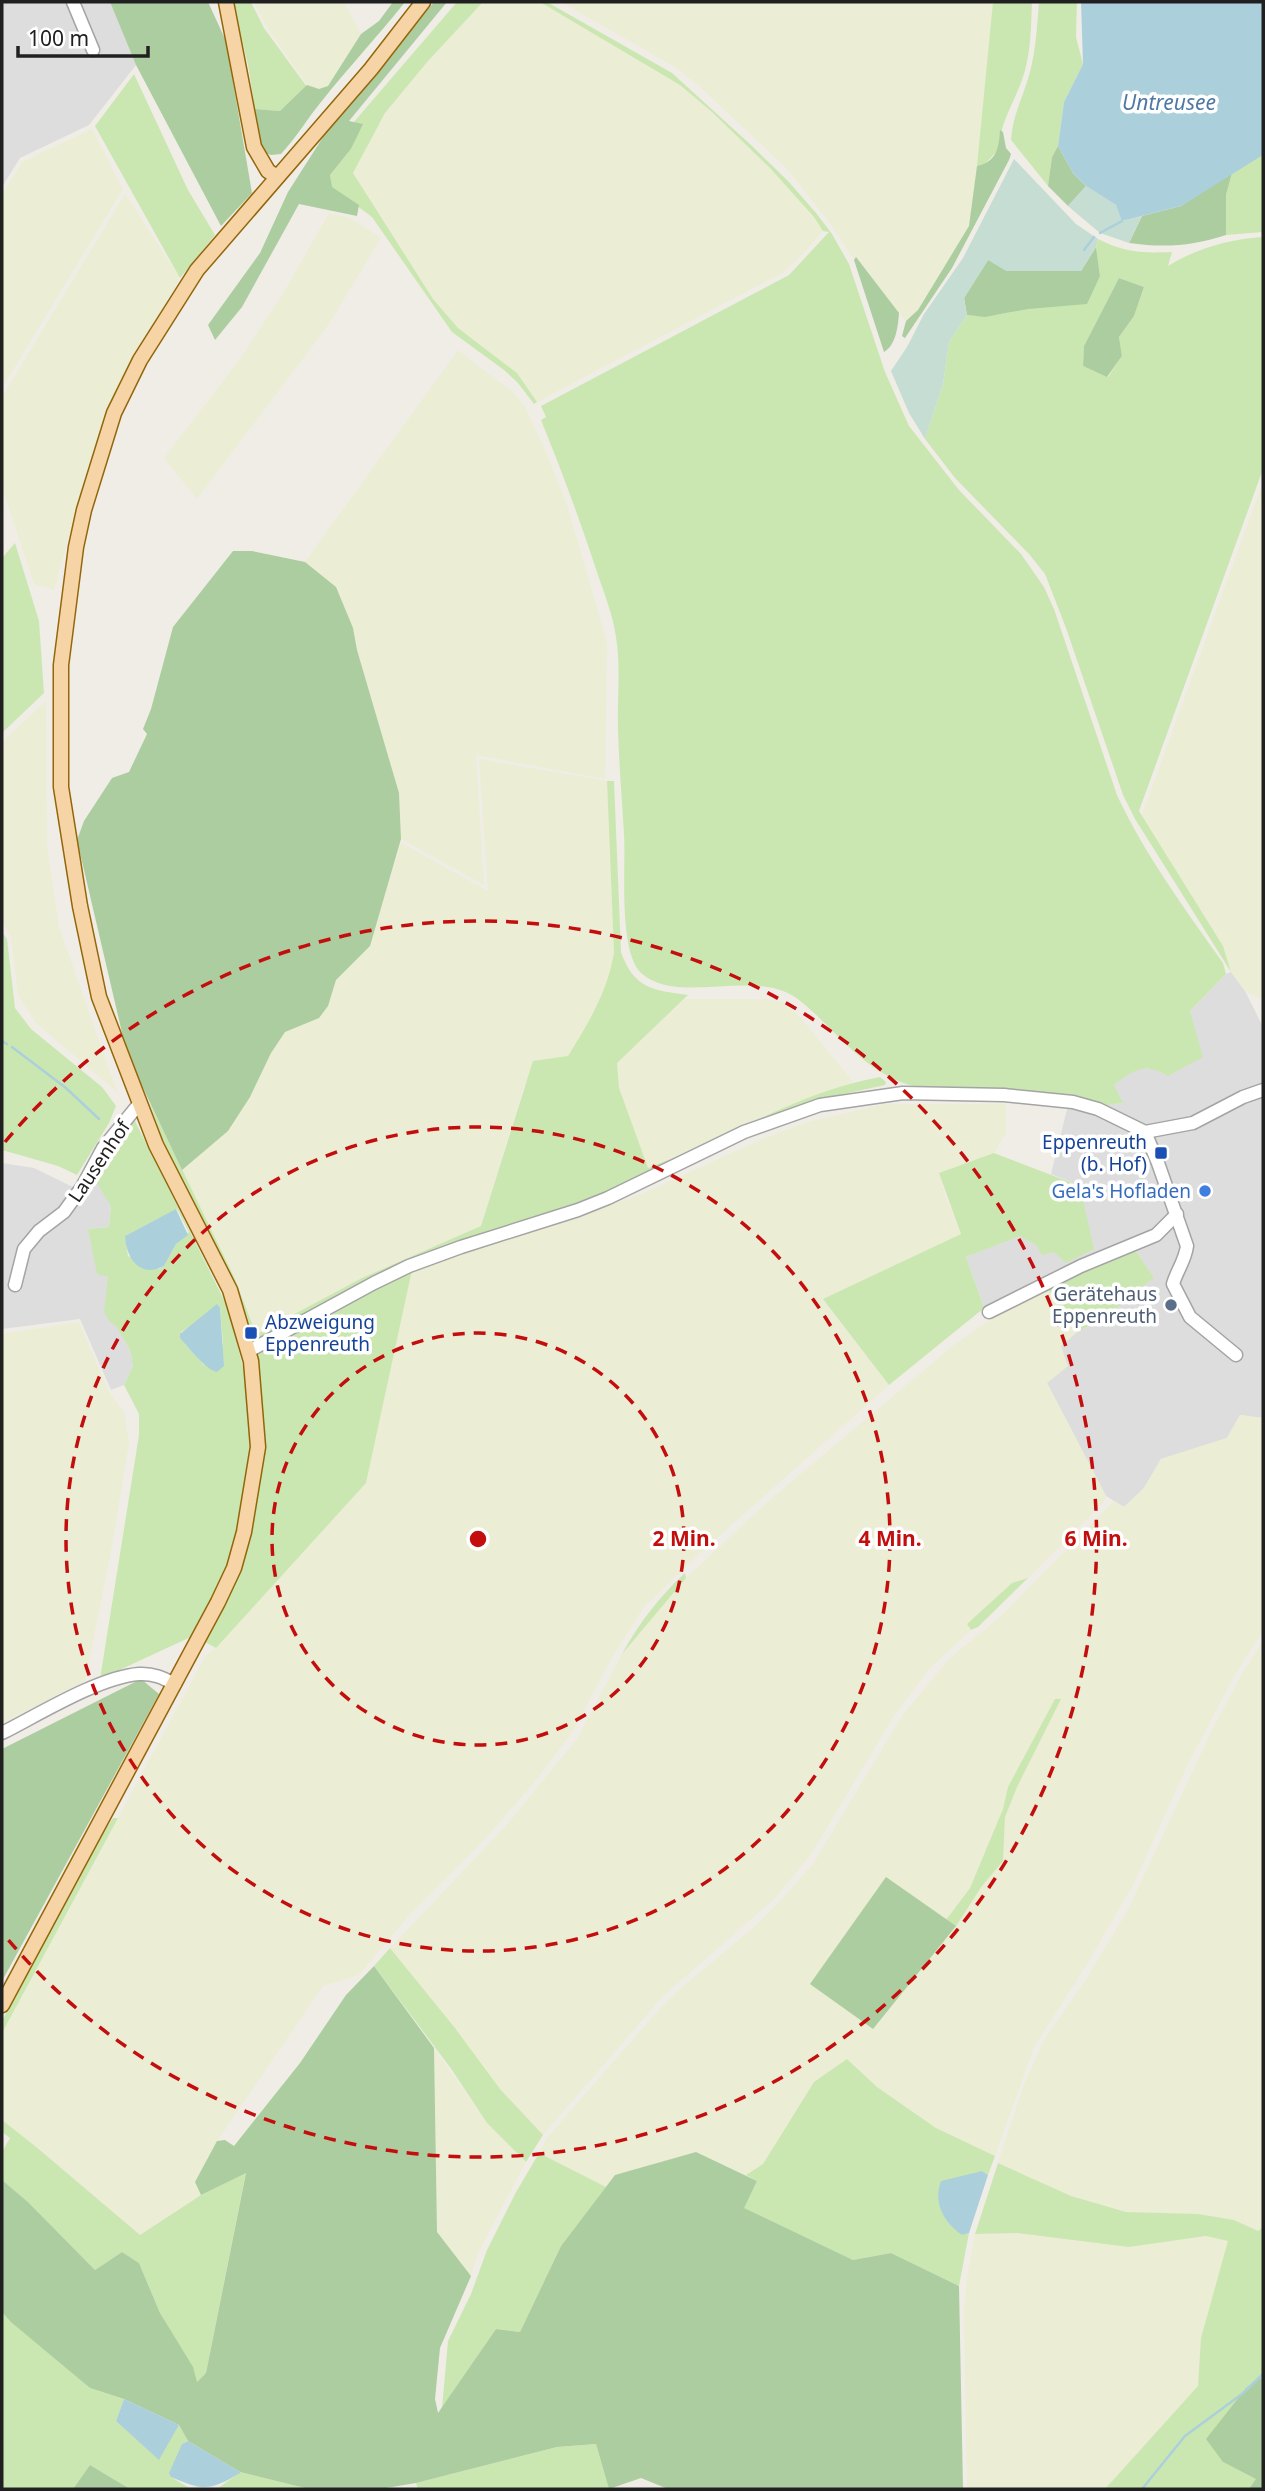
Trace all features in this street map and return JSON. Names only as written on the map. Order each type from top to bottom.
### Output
[{"type":"main road","points":[[226,2],[254,147],[268,171],[277,177]]},
{"type":"main road","points":[[2,2006],[175,1684],[234,1568],[244,1532],[258,1447],[249,1351],[230,1290],[175,1185],[139,1104],[99,997],[80,906],[61,787],[61,665],[76,547],[114,413],[140,359],[197,270],[372,69],[423,2]]},
{"type":"street","points":[[73,2],[93,50]]},
{"type":"street","points":[[249,1351],[409,1266],[598,1202],[744,1132],[820,1105],[903,1093],[1015,1096],[1073,1102],[1098,1109],[1145,1132],[1193,1123],[1243,1097],[1263,1090]]},
{"type":"street","name":"Lausenhof","points":[[15,1285],[24,1249],[39,1231],[64,1212],[82,1187],[103,1148],[139,1104]]},
{"type":"street","points":[[1145,1132],[1187,1246],[1185,1258],[1177,1270],[1173,1284],[1190,1317],[1236,1355]]},
{"type":"street","points":[[989,1312],[1081,1266],[1156,1235],[1177,1214]]},
{"type":"street","points":[[2,1733],[90,1689],[122,1677],[158,1675],[175,1684]]},
{"type":"shaded area","points":[[2,2],[110,2],[136,65],[89,125],[20,158],[2,187]]},
{"type":"shaded area","points":[[1231,972],[1245,991],[1263,1027],[1263,1418],[1240,1415],[1227,1438],[1161,1459],[1144,1488],[1124,1507],[1106,1496],[1047,1383],[1061,1346],[1077,1332],[1110,1315],[1126,1298],[1153,1278],[1135,1249],[988,1316],[966,1257],[1019,1235],[1036,1245],[1080,1186],[1051,1174],[1067,1109],[1122,1103],[1113,1085],[1135,1069],[1157,1069],[1190,1011]]},
{"type":"shaded area","points":[[2,1163],[34,1168],[83,1192],[92,1175],[102,1188],[111,1206],[109,1227],[88,1229],[108,1277],[109,1321],[116,1325],[130,1350],[133,1366],[124,1385],[111,1390],[80,1319],[2,1329]]},
{"type":"green space","points":[[110,2],[208,2],[226,41],[252,193],[221,226],[136,65]]},
{"type":"green space","points":[[233,2],[251,2],[264,28],[307,87],[280,111],[255,109]]},
{"type":"green space","points":[[254,2],[344,2],[361,34],[328,86],[319,89],[307,85],[268,29]]},
{"type":"green space","points":[[393,2],[405,2],[331,89],[281,154],[263,152],[255,109],[280,111],[307,85],[319,89],[328,86],[361,34],[379,21]]},
{"type":"green space","points":[[434,2],[447,2],[349,121],[363,124],[351,149],[330,175],[332,187],[359,205],[357,216],[299,204],[242,307],[215,340],[208,325],[260,253],[288,192],[325,134]]},
{"type":"green space","points":[[457,2],[483,2],[428,61],[385,113],[353,173],[433,299],[458,328],[517,373],[537,402],[534,404],[504,370],[452,332],[372,217],[331,187],[330,175],[351,149],[362,124],[353,123]]},
{"type":"green space","points":[[483,2],[540,2],[680,85],[770,168],[814,217],[823,231],[784,272],[537,402],[517,373],[458,328],[433,299],[353,173],[385,113],[428,61]]},
{"type":"green space","points":[[540,2],[547,2],[672,73],[789,182],[832,234],[849,264],[885,372],[909,426],[959,490],[1021,554],[1044,587],[1054,609],[1117,795],[1153,860],[1223,963],[1226,974],[1190,1011],[1203,1057],[1168,1076],[1153,1069],[1133,1072],[1114,1085],[1123,1103],[1098,1107],[1067,1104],[999,1090],[919,1087],[896,1080],[869,1064],[811,1010],[781,990],[740,985],[676,987],[657,983],[641,973],[634,962],[626,928],[615,628],[583,531],[541,420],[546,417],[541,406],[789,275],[829,232],[823,231],[814,217],[770,168],[680,85]]},
{"type":"green space","points":[[561,2],[993,2],[975,197],[969,226],[918,310],[906,321],[855,258],[854,260],[826,218],[786,168],[697,84],[675,67]]},
{"type":"green space","points":[[993,2],[1032,2],[1030,40],[1026,68],[1005,121],[999,149],[985,164],[977,166]]},
{"type":"green space","points":[[1039,2],[1077,2],[1076,37],[1083,64],[1064,102],[1058,146],[1052,157],[1048,186],[1011,140],[1032,63]]},
{"type":"green space","points":[[134,74],[188,190],[215,235],[180,278],[95,126]]},
{"type":"green space","points":[[92,129],[123,189],[2,388],[2,195],[22,162]]},
{"type":"green space","points":[[1000,130],[1011,154],[1009,160],[952,268],[905,338],[902,336],[906,321],[918,310],[969,226],[977,166],[989,161],[996,153]]},
{"type":"green space","points":[[1058,146],[1073,173],[1086,186],[1068,206],[1048,186],[1052,157]]},
{"type":"green space","points":[[1263,155],[1263,232],[1226,235],[1226,195],[1232,173]]},
{"type":"green space","points":[[1014,159],[1076,224],[1098,239],[1096,247],[1081,271],[1006,271],[988,260],[964,298],[967,315],[949,342],[943,384],[925,439],[909,413],[891,371],[924,314],[963,258]]},
{"type":"green space","points":[[1232,173],[1226,195],[1226,235],[1178,245],[1129,243],[1142,216],[1181,206]]},
{"type":"green space","points":[[1086,186],[1116,205],[1123,221],[1142,216],[1129,243],[1100,233],[1068,206]]},
{"type":"green space","points":[[125,194],[180,278],[129,365],[104,418],[54,590],[34,584],[2,487],[2,397]]},
{"type":"green space","points":[[329,213],[350,218],[381,238],[329,324],[197,499],[164,458],[240,359],[284,292]]},
{"type":"green space","points":[[1263,237],[1263,469],[1139,811],[1223,946],[1231,972],[1135,819],[1123,795],[1045,574],[955,478],[925,439],[943,384],[949,342],[967,315],[985,316],[1019,310],[1100,276],[1096,247],[1098,239],[1134,251],[1172,252],[1168,266],[1202,249]],"holes":[[[1119,278],[1144,287],[1134,316],[1119,337],[1122,356],[1108,377],[1083,366],[1084,346]]]},
{"type":"green space","points":[[1096,247],[1100,276],[1087,304],[1028,309],[985,317],[967,315],[964,298],[988,260],[1081,271]]},
{"type":"green space","points":[[856,257],[899,313],[894,340],[884,352],[854,260]]},
{"type":"green space","points":[[1119,278],[1144,287],[1134,316],[1119,337],[1122,356],[1107,377],[1083,366],[1084,346]]},
{"type":"green space","points":[[458,350],[514,393],[525,407],[567,505],[607,643],[605,779],[476,755],[484,885],[401,839],[399,793],[353,628],[305,562]]},
{"type":"green space","points":[[1263,482],[1263,1000],[1245,991],[1231,972],[1223,946],[1142,815]]},
{"type":"green space","points":[[15,543],[39,621],[44,693],[2,733],[2,558]]},
{"type":"green space","points":[[233,551],[252,551],[305,562],[336,587],[353,628],[399,793],[401,839],[370,946],[336,980],[328,1006],[319,1018],[285,1032],[271,1053],[250,1097],[228,1131],[182,1170],[127,1054],[77,840],[84,821],[112,778],[129,772],[147,734],[143,729],[173,627]]},
{"type":"green space","points":[[46,701],[47,847],[59,927],[117,1092],[36,1023],[18,995],[11,937],[2,922],[2,742]]},
{"type":"green space","points":[[479,759],[607,781],[614,954],[610,977],[599,1006],[568,1056],[524,1086],[481,1226],[362,1278],[259,1333],[254,1329],[235,1279],[182,1170],[228,1131],[250,1097],[271,1053],[285,1032],[319,1018],[328,1006],[336,980],[369,946],[401,843],[488,891]]},
{"type":"green space","points":[[607,781],[614,781],[621,952],[632,974],[646,986],[688,995],[617,1063],[619,1088],[648,1168],[820,1094],[880,1077],[886,1082],[885,1085],[797,1108],[600,1198],[392,1269],[258,1337],[251,1332],[247,1324],[162,1138],[149,1101],[235,1279],[254,1329],[259,1333],[362,1278],[481,1226],[533,1061],[568,1056],[596,1007],[611,968],[614,953]]},
{"type":"green space","points":[[2,932],[7,939],[15,1008],[31,1029],[102,1087],[116,1106],[109,1123],[77,1175],[58,1166],[2,1150]]},
{"type":"green space","points":[[685,999],[767,999],[782,1002],[801,1018],[853,1082],[775,1111],[648,1169],[619,1088],[617,1062]]},
{"type":"green space","points":[[886,1104],[1006,1104],[1006,1133],[994,1153],[939,1173],[961,1234],[823,1299],[889,1385],[701,1552],[643,1608],[610,1661],[573,1731],[537,1779],[485,1839],[409,1915],[359,1975],[323,1986],[217,2141],[195,2182],[201,2195],[140,2235],[2,2120],[2,2033],[206,1655],[216,1648],[366,1483],[412,1270],[642,1194],[762,1139],[808,1122]]},
{"type":"green space","points":[[129,1120],[135,1121],[227,1306],[248,1386],[251,1424],[250,1469],[238,1533],[220,1587],[193,1636],[100,1679],[139,1435],[139,1414],[124,1385],[133,1366],[130,1350],[104,1312],[108,1277],[97,1274],[88,1229],[109,1227],[111,1206],[92,1175]],"holes":[[[177,1209],[189,1232],[176,1244],[164,1266],[159,1269],[128,1256],[125,1236]],[[220,1308],[223,1344],[204,1365],[185,1344],[181,1332]]]},
{"type":"green space","points":[[994,1153],[1080,1186],[1094,1249],[1066,1263],[1054,1252],[1042,1255],[1036,1245],[1019,1236],[966,1257],[984,1308],[889,1385],[823,1299],[961,1234],[939,1173]]},
{"type":"green space","points":[[1134,1248],[1154,1278],[1126,1298],[1110,1315],[1077,1332],[1048,1289]]},
{"type":"green space","points":[[412,1270],[366,1483],[216,1648],[203,1641],[256,1499],[254,1359],[259,1351]]},
{"type":"green space","points":[[1048,1289],[1077,1332],[1061,1346],[1068,1366],[1047,1383],[1106,1496],[1104,1502],[1028,1578],[1012,1583],[967,1624],[971,1630],[929,1669],[895,1714],[812,1853],[775,1898],[663,1996],[543,2135],[500,2089],[390,1948],[505,1827],[577,1739],[622,1654],[686,1578],[771,1499],[954,1345],[991,1319]]},
{"type":"green space","points":[[79,1322],[109,1392],[124,1412],[129,1443],[112,1546],[85,1681],[2,1723],[2,1334]]},
{"type":"green space","points":[[1240,1415],[1263,1418],[1263,1631],[1234,1676],[1188,1764],[1133,1885],[1034,2047],[995,2156],[936,2128],[877,2087],[847,2059],[814,2082],[763,2164],[746,2175],[696,2152],[615,2175],[606,2187],[539,2153],[547,2138],[656,2013],[679,1990],[753,1928],[813,1864],[902,1716],[950,1658],[1000,1617],[1114,1501],[1124,1507],[1144,1488],[1161,1459],[1227,1438]],"holes":[[[1060,1699],[1005,1817],[1003,1861],[982,1886],[956,1926],[873,2028],[886,1878],[946,1920],[970,1888],[1003,1809],[1008,1787]]]},
{"type":"green space","points":[[685,1573],[686,1578],[622,1654],[650,1611]]},
{"type":"green space","points":[[1028,1578],[978,1627],[971,1630],[967,1624],[1012,1583]]},
{"type":"green space","points":[[1263,1641],[1263,2227],[1258,2231],[1234,2220],[1198,2214],[1126,2212],[1071,2196],[998,2163],[1023,2087],[1044,2040],[1087,1978],[1128,1910],[1213,1728]]},
{"type":"green space","points":[[141,1679],[159,1694],[2,1981],[2,1749]]},
{"type":"green space","points":[[1055,1699],[1061,1699],[1005,1817],[1003,1861],[982,1886],[956,1926],[946,1920],[970,1888],[1003,1809],[1008,1787]]},
{"type":"green space","points":[[113,1818],[118,1818],[2,2033],[2,2021],[95,1845]]},
{"type":"green space","points":[[886,1877],[956,1926],[873,2029],[810,1984]]},
{"type":"green space","points":[[390,1948],[500,2089],[543,2135],[526,2162],[487,2123],[452,2070],[374,1966]]},
{"type":"green space","points":[[374,1966],[434,2048],[437,2232],[471,2276],[440,2348],[435,2399],[438,2413],[496,2329],[520,2332],[561,2246],[615,2175],[696,2152],[757,2181],[744,2208],[853,2260],[891,2253],[959,2286],[963,2489],[668,2489],[641,2478],[609,2489],[596,2444],[557,2447],[416,2483],[380,2489],[309,2489],[240,2472],[188,2441],[179,2425],[124,2399],[90,2388],[11,2322],[2,2312],[2,2180],[28,2202],[95,2270],[122,2252],[139,2263],[160,2313],[193,2367],[197,2382],[206,2373],[246,2173],[201,2195],[195,2182],[217,2141],[225,2140],[234,2146],[300,2063],[346,1995]]},
{"type":"green space","points":[[434,2048],[487,2123],[526,2162],[478,2253],[471,2276],[437,2232]]},
{"type":"green space","points":[[847,2059],[877,2087],[936,2128],[995,2156],[988,2175],[982,2171],[961,2235],[969,2233],[959,2286],[891,2253],[853,2260],[743,2208],[757,2181],[746,2175],[763,2164],[814,2082]]},
{"type":"green space","points":[[2,2120],[140,2235],[201,2195],[246,2172],[206,2373],[196,2383],[160,2313],[139,2263],[122,2252],[95,2270],[28,2202],[2,2180],[2,2152],[10,2138],[2,2132]]},
{"type":"green space","points":[[539,2153],[606,2187],[561,2246],[520,2332],[496,2329],[442,2408],[448,2341],[471,2294],[487,2250]]},
{"type":"green space","points":[[998,2163],[1071,2196],[1126,2212],[1198,2214],[1234,2220],[1258,2231],[1263,2227],[1263,2377],[1247,2387],[1223,2462],[1257,2479],[1249,2489],[1105,2489],[1198,2386],[1201,2338],[1228,2241],[1206,2236],[1129,2247],[1017,2233],[975,2234]]},
{"type":"green space","points":[[1017,2233],[1129,2247],[1206,2236],[1229,2241],[1201,2338],[1198,2386],[1105,2489],[967,2489],[964,2310],[975,2234]]},
{"type":"green space","points":[[2,2312],[90,2388],[124,2399],[116,2421],[159,2459],[179,2425],[188,2441],[182,2444],[171,2477],[191,2489],[130,2489],[90,2465],[73,2489],[2,2489]]},
{"type":"green space","points":[[1263,2377],[1263,2489],[1249,2489],[1256,2479],[1223,2462],[1206,2439],[1247,2387]]},
{"type":"green space","points":[[596,2444],[609,2489],[418,2489],[416,2483],[557,2447]]},
{"type":"green space","points":[[90,2465],[130,2489],[73,2489]]},
{"type":"green space","points":[[240,2472],[309,2489],[217,2489]]},
{"type":"water","name":"Untreusee","points":[[1081,2],[1263,2],[1263,155],[1181,206],[1122,221],[1116,205],[1086,186],[1073,173],[1058,146],[1064,102],[1083,64]]},
{"type":"water","points":[[176,1209],[188,1235],[176,1244],[164,1266],[148,1270],[141,1268],[131,1259],[125,1236]]},
{"type":"water","points":[[217,1304],[220,1308],[224,1366],[217,1372],[197,1358],[180,1338],[180,1334]]},
{"type":"water","points":[[982,2171],[988,2175],[969,2233],[962,2235],[941,2211],[938,2196],[941,2181]]},
{"type":"water","points":[[124,2399],[179,2425],[159,2460],[116,2421]]},
{"type":"water","points":[[188,2441],[240,2473],[206,2487],[191,2485],[171,2477],[169,2473],[182,2444]]},
{"type":"waterway","points":[[1100,233],[1122,221]]},
{"type":"waterway","points":[[1084,250],[1094,237]]},
{"type":"waterway","points":[[2,1041],[7,1044]]},
{"type":"waterway","points":[[12,1047],[66,1088],[99,1119]]},
{"type":"waterway","points":[[1142,2489],[1185,2436],[1242,2394],[1263,2374]]},
{"type":"place","name":"Eppenreuth (b. Hof)","points":[[1161,1153]]},
{"type":"place","name":"Gela's Hofladen","points":[[1205,1191]]},
{"type":"place","name":"Gerätehaus Eppenreuth","points":[[1171,1305]]},
{"type":"place","name":"Abzweigung Eppenreuth","points":[[251,1333]]}]
